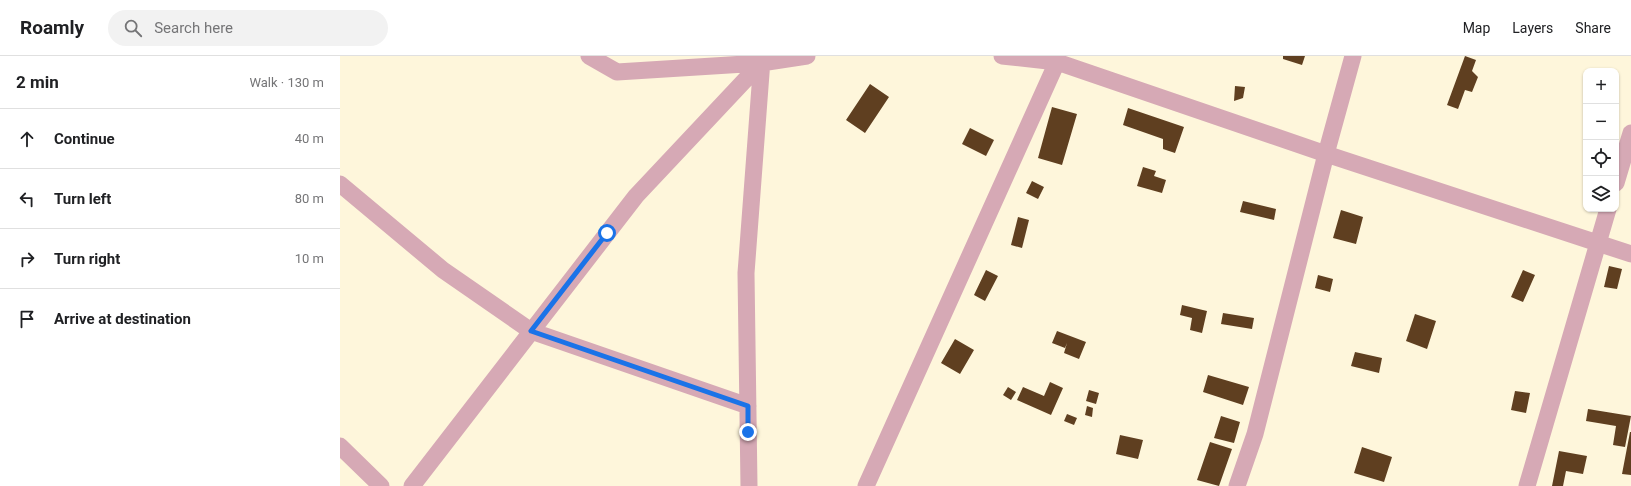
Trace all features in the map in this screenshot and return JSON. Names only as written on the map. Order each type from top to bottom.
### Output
[{"type":"street","points":[[589,56],[617,72],[807,56]]},
{"type":"street","points":[[1002,56],[1057,62],[1084,63],[1326,154],[1631,254]]},
{"type":"street","points":[[1237,486],[1255,434],[1326,154],[1353,56]]},
{"type":"street","points":[[412,486],[636,196],[762,59]]},
{"type":"street","points":[[749,486],[746,273],[762,59]]},
{"type":"street","points":[[866,486],[1057,62]]},
{"type":"street","points":[[1618,176],[1631,133]]},
{"type":"street","points":[[340,184],[443,270],[531,331],[748,406]]},
{"type":"street","points":[[1527,486],[1607,212]]},
{"type":"street","points":[[340,446],[381,486]]},
{"type":"building","points":[[1283,56],[1305,56],[1302,65],[1283,59]]},
{"type":"building","points":[[1465,56],[1476,60],[1472,71],[1478,77],[1472,92],[1465,90],[1458,109],[1447,105]]},
{"type":"building","points":[[870,84],[889,97],[865,133],[846,120]]},
{"type":"building","points":[[1235,86],[1245,87],[1243,98],[1234,101]]},
{"type":"building","points":[[1052,107],[1077,114],[1062,165],[1038,158]]},
{"type":"building","points":[[1128,108],[1184,127],[1175,153],[1163,149],[1163,139],[1123,125]]},
{"type":"building","points":[[970,128],[994,140],[986,156],[962,144]]},
{"type":"building","points":[[1143,167],[1156,171],[1154,176],[1166,180],[1162,193],[1137,186]]},
{"type":"building","points":[[1032,181],[1044,187],[1038,199],[1026,193]]},
{"type":"building","points":[[1243,201],[1276,209],[1274,220],[1240,212]]},
{"type":"building","points":[[1341,210],[1363,217],[1356,244],[1333,238]]},
{"type":"building","points":[[1018,217],[1029,220],[1022,248],[1011,245]]},
{"type":"building","points":[[1609,266],[1622,269],[1617,289],[1604,287]]},
{"type":"building","points":[[986,270],[998,276],[985,301],[974,295]]},
{"type":"building","points":[[1523,270],[1535,275],[1523,302],[1511,297]]},
{"type":"building","points":[[1318,275],[1333,279],[1330,292],[1315,288]]},
{"type":"building","points":[[1182,305],[1207,311],[1202,333],[1190,330],[1192,318],[1180,315]]},
{"type":"building","points":[[1223,313],[1254,318],[1252,329],[1221,324]]},
{"type":"building","points":[[1415,314],[1436,321],[1427,349],[1406,341]]},
{"type":"building","points":[[1057,331],[1086,342],[1079,359],[1064,353],[1067,343],[1065,348],[1052,343]]},
{"type":"building","points":[[955,339],[974,350],[960,374],[941,363]]},
{"type":"building","points":[[1355,352],[1382,358],[1379,373],[1351,366]]},
{"type":"building","points":[[1208,375],[1249,387],[1243,405],[1203,392]]},
{"type":"building","points":[[1050,382],[1063,388],[1051,415],[1017,400],[1023,387],[1044,396]]},
{"type":"building","points":[[1008,387],[1016,392],[1011,400],[1003,395]]},
{"type":"building","points":[[1089,390],[1099,393],[1096,404],[1086,401]]},
{"type":"building","points":[[1515,391],[1530,393],[1526,413],[1511,410]]},
{"type":"building","points":[[1087,406],[1093,408],[1092,417],[1085,415]]},
{"type":"building","points":[[1588,409],[1631,416],[1625,447],[1613,445],[1616,426],[1586,421]]},
{"type":"building","points":[[1067,414],[1077,418],[1074,425],[1064,421]]},
{"type":"building","points":[[1221,416],[1240,422],[1234,443],[1214,438]]},
{"type":"building","points":[[1631,432],[1631,475],[1622,474]]},
{"type":"building","points":[[1120,435],[1143,440],[1138,459],[1116,454]]},
{"type":"building","points":[[1210,442],[1232,449],[1219,486],[1197,480]]},
{"type":"building","points":[[1362,447],[1392,457],[1384,482],[1354,473]]},
{"type":"building","points":[[1559,451],[1587,456],[1583,474],[1566,471],[1563,486],[1552,486]]},
{"type":"route","points":[[607,233],[531,331],[748,406],[748,432]]}]
